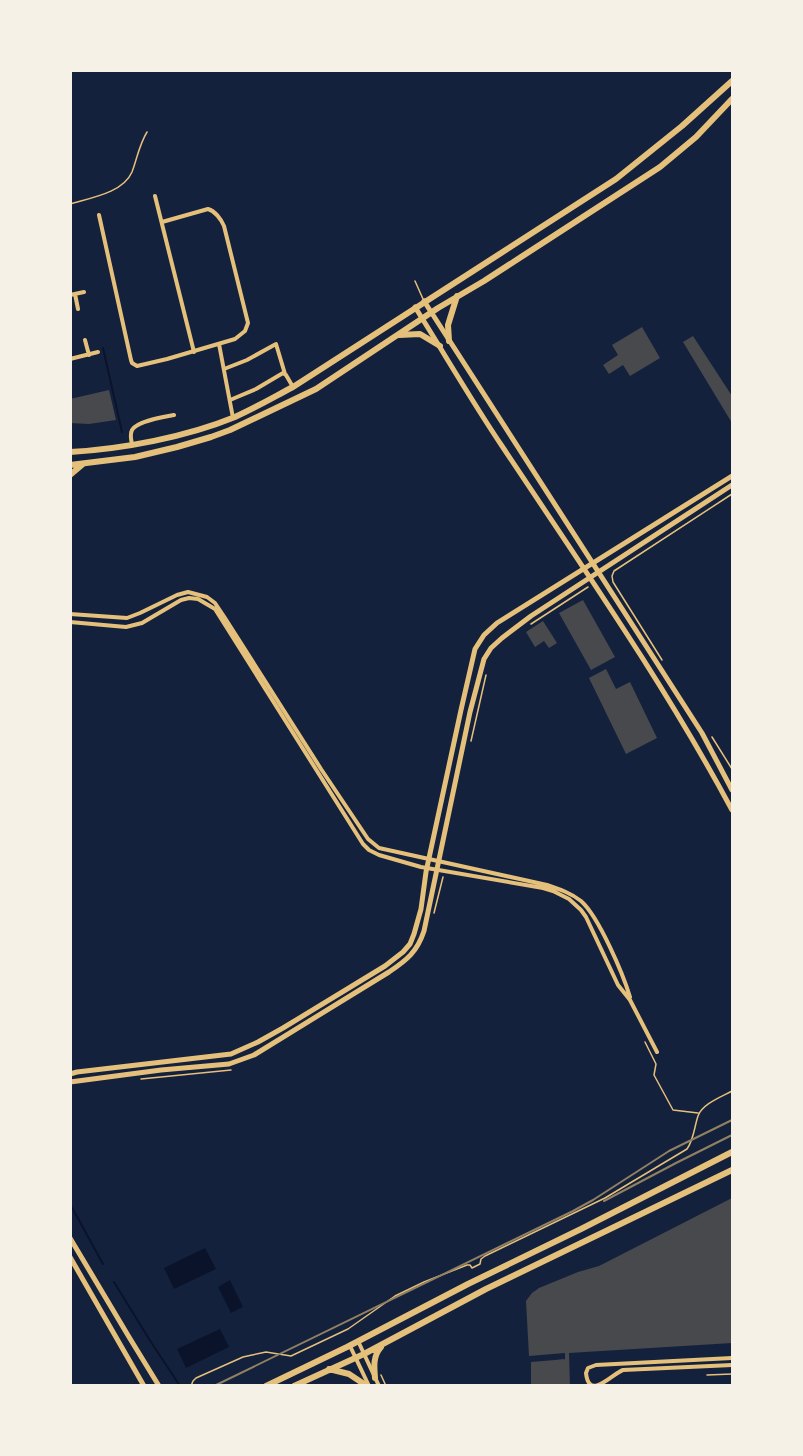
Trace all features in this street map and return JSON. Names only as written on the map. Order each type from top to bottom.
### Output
[{"type":"main road","points":[[70,452],[132,444],[206,427],[233,418],[292,387],[616,179],[682,126],[732,81]]},
{"type":"main road","points":[[70,465],[135,457],[177,447],[230,430],[316,389],[431,312],[484,281],[660,167],[696,137],[732,99]]},
{"type":"main road","points":[[449,341],[448,325],[458,296]]},
{"type":"main road","points":[[424,301],[702,733],[732,790]]},
{"type":"main road","points":[[415,307],[501,445],[641,655],[692,738],[732,810]]},
{"type":"main road","points":[[399,334],[420,334],[440,346]]},
{"type":"main road","points":[[70,475],[83,464]]},
{"type":"main road","points":[[70,1074],[224,1055],[258,1042],[284,1028],[384,966],[407,948],[416,929],[427,868],[475,649],[484,635],[497,623],[732,476]]},
{"type":"main road","points":[[70,1082],[230,1064],[254,1055],[389,972],[410,956],[419,945],[424,931],[470,712],[484,659],[491,648],[514,628],[732,485]]},
{"type":"main road","points":[[266,1386],[350,1346],[468,1284],[732,1152]]},
{"type":"main road","points":[[294,1386],[364,1354],[486,1289],[732,1170]]},
{"type":"main road","points":[[70,1238],[159,1386]]},
{"type":"main road","points":[[70,1257],[144,1386]]},
{"type":"main road","points":[[377,1375],[374,1362],[376,1354],[389,1341]]},
{"type":"main road","points":[[329,1369],[349,1374],[368,1386]]},
{"type":"street","points":[[155,196],[194,352]]},
{"type":"street","points":[[99,216],[132,363],[137,366],[235,339],[242,336],[248,323],[221,220],[212,210],[208,209],[162,222]]},
{"type":"street","points":[[78,309],[73,294],[84,292]]},
{"type":"street","points":[[85,340],[88,355]]},
{"type":"street","points":[[219,344],[233,418]]},
{"type":"street","points":[[224,369],[247,360],[276,344],[285,374],[292,387]]},
{"type":"street","points":[[70,359],[99,352]]},
{"type":"street","points":[[230,400],[285,374]]},
{"type":"street","points":[[132,444],[131,432],[134,427],[174,414]]},
{"type":"street","points":[[70,614],[127,618],[188,592],[207,597],[215,603],[368,839],[379,848],[556,888],[573,896],[586,907],[597,923],[625,981],[630,1000]]},
{"type":"street","points":[[70,622],[126,627],[142,623],[189,597],[198,599],[215,609],[363,844],[379,855],[427,868],[543,888],[569,899],[586,917],[618,985],[630,1000],[657,1052]]},
{"type":"street","points":[[137,615],[142,623]]},
{"type":"street","points":[[358,1341],[377,1375],[379,1386]]},
{"type":"street","points":[[350,1346],[368,1386]]},
{"type":"street","points":[[732,1358],[596,1365],[588,1368],[586,1378],[592,1385],[597,1385],[610,1380],[623,1370],[732,1365]]},
{"type":"lane","points":[[70,204],[120,187],[131,173],[147,132]]},
{"type":"lane","points":[[415,281],[424,301]]},
{"type":"path","points":[[663,661],[613,582],[614,571],[732,494]]},
{"type":"path","points":[[531,624],[588,587]]},
{"type":"path","points":[[471,741],[487,673]]},
{"type":"path","points":[[707,731],[732,769]]},
{"type":"path","points":[[642,1034],[656,1064],[654,1075],[673,1110],[698,1113]]},
{"type":"path","points":[[191,1386],[196,1378],[243,1357],[266,1352],[291,1356],[348,1329],[395,1296],[467,1265],[472,1268],[480,1264],[481,1259],[485,1256],[605,1198],[687,1149],[691,1143],[698,1113],[712,1101],[732,1091]]},
{"type":"path","points":[[707,1375],[732,1374]]},
{"type":"path","points":[[377,1375],[386,1386]]},
{"type":"water","points":[[205,1248],[216,1269],[174,1289],[164,1268]]},
{"type":"water","points":[[230,1280],[243,1307],[231,1313],[218,1287]]},
{"type":"water","points":[[220,1329],[229,1347],[186,1368],[177,1349]]},
{"type":"building","points":[[642,327],[660,358],[630,376],[623,365],[609,374],[603,365],[618,355],[612,345]]},
{"type":"building","points":[[693,336],[732,396],[732,423],[683,342]]},
{"type":"building","points":[[109,390],[116,420],[89,424],[70,423],[70,399]]},
{"type":"building","points":[[583,600],[615,657],[591,670],[559,613]]},
{"type":"building","points":[[543,621],[557,643],[549,648],[544,641],[535,647],[526,632]]},
{"type":"building","points":[[606,669],[616,689],[630,682],[657,738],[626,754],[589,678]]},
{"type":"building","points":[[732,1198],[732,1343],[569,1353],[570,1386],[531,1386],[531,1362],[565,1360],[565,1353],[529,1356],[526,1301],[532,1293],[578,1272],[599,1266]]},
{"type":"waterway","points":[[103,348],[122,432]]},
{"type":"waterway","points":[[70,1204],[103,1264]]},
{"type":"waterway","points":[[114,1282],[180,1386]]},
{"type":"railway","points":[[214,1386],[573,1211],[669,1151],[732,1120]]},
{"type":"railway","points":[[604,1201],[732,1135]]}]
